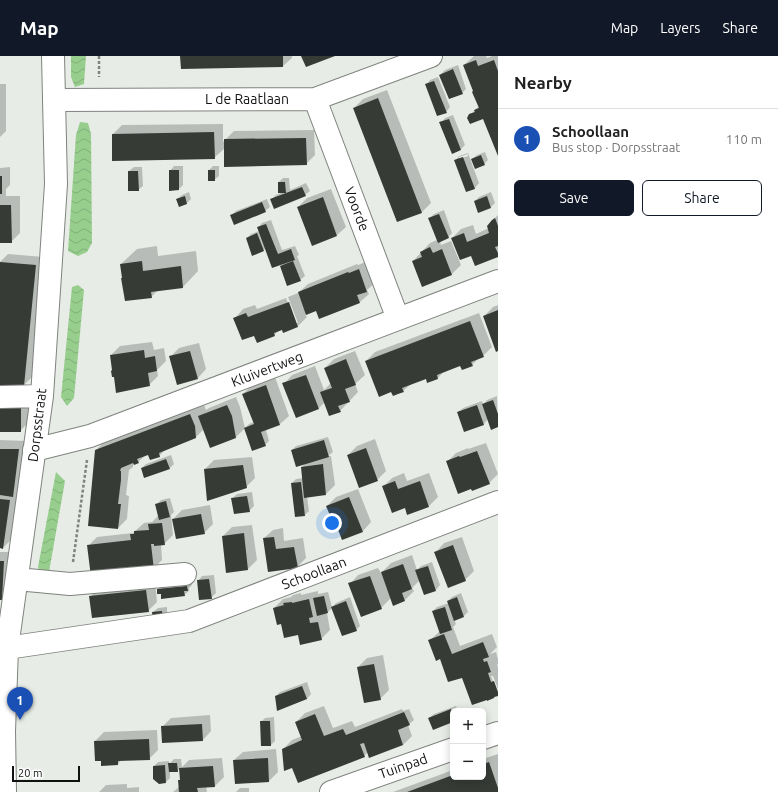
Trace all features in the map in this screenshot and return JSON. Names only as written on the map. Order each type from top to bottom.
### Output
[{"type":"street","name":"Dorpsstraat","points":[[5,792],[4,731],[7,648],[42,396],[56,184],[53,56]]},
{"type":"street","name":"L de Raatlaan","points":[[54,100],[315,100],[431,56]]},
{"type":"street","name":"Voorde","points":[[315,100],[398,319]]},
{"type":"street","name":"Kluivertweg","points":[[34,450],[90,436],[498,281]]},
{"type":"street","points":[[0,397],[42,396]]},
{"type":"street","name":"Schoollaan","points":[[7,648],[189,621],[498,502]]},
{"type":"street","points":[[17,580],[70,584],[185,574]]},
{"type":"street","points":[[486,737],[498,733]]},
{"type":"street","name":"Tuinpad","points":[[331,792],[450,750]]},
{"type":"path","points":[[70,584],[90,436]]},
{"type":"water","points":[[71,56],[86,56],[84,84],[75,87],[71,77]]},
{"type":"water","points":[[80,122],[88,123],[91,134],[92,243],[87,252],[78,256],[68,251],[76,135]]},
{"type":"water","points":[[78,285],[84,290],[74,398],[67,406],[61,397],[72,287]]},
{"type":"water","points":[[56,472],[65,481],[49,572],[41,576],[38,567]]},
{"type":"building","points":[[180,56],[283,56],[283,67],[181,69]]},
{"type":"building","points":[[301,56],[335,56],[306,67]]},
{"type":"building","points":[[476,60],[478,66],[494,60],[498,71],[498,156],[483,119],[470,124],[467,118],[469,114],[475,112],[474,110],[479,108],[463,65]]},
{"type":"building","points":[[453,69],[463,94],[449,99],[439,75]]},
{"type":"building","points":[[434,81],[447,113],[437,116],[425,84]]},
{"type":"building","points":[[378,98],[422,213],[397,222],[353,108]]},
{"type":"building","points":[[449,119],[461,150],[452,154],[439,122]]},
{"type":"building","points":[[214,132],[215,159],[112,161],[112,134]]},
{"type":"building","points":[[306,138],[307,165],[224,167],[224,139]]},
{"type":"building","points":[[481,155],[485,165],[475,169],[471,159]]},
{"type":"building","points":[[463,157],[475,189],[466,192],[454,160]]},
{"type":"building","points":[[169,170],[179,170],[179,190],[169,191]]},
{"type":"building","points":[[208,170],[215,170],[215,181],[208,181]]},
{"type":"building","points":[[128,171],[138,171],[139,191],[128,191]]},
{"type":"building","points":[[0,176],[2,176],[2,194],[0,194]]},
{"type":"building","points":[[278,182],[285,182],[286,193],[278,193]]},
{"type":"building","points":[[302,187],[306,196],[274,209],[270,199]]},
{"type":"building","points":[[185,196],[187,204],[179,207],[176,199]]},
{"type":"building","points":[[487,196],[491,208],[478,213],[474,201]]},
{"type":"building","points":[[323,197],[337,236],[312,246],[297,207]]},
{"type":"building","points":[[262,202],[266,212],[234,225],[230,215]]},
{"type":"building","points":[[0,205],[11,205],[12,243],[0,243]]},
{"type":"building","points":[[439,214],[449,238],[438,243],[428,218]]},
{"type":"building","points":[[495,218],[498,226],[498,246],[495,247],[498,257],[475,266],[471,256],[460,260],[451,238],[464,233],[467,242],[489,233],[487,226]]},
{"type":"building","points":[[266,224],[278,254],[291,249],[295,260],[272,268],[257,227]]},
{"type":"building","points":[[257,233],[264,251],[252,256],[246,238]]},
{"type":"building","points":[[430,247],[433,253],[442,249],[452,275],[422,287],[412,261],[422,257],[420,252]]},
{"type":"building","points":[[142,261],[143,271],[181,266],[183,288],[151,292],[152,298],[125,301],[120,264]]},
{"type":"building","points":[[293,261],[301,281],[287,286],[280,266]]},
{"type":"building","points":[[0,262],[36,265],[24,386],[18,385],[0,388]]},
{"type":"building","points":[[359,269],[367,292],[357,295],[360,303],[319,319],[316,311],[306,315],[298,292]]},
{"type":"building","points":[[289,302],[298,327],[283,333],[282,330],[274,333],[275,336],[257,343],[254,336],[242,340],[233,318],[246,313],[248,317]]},
{"type":"building","points":[[498,310],[498,351],[496,352],[483,316]]},
{"type":"building","points":[[470,321],[484,357],[471,362],[473,366],[462,370],[460,366],[437,375],[438,379],[427,383],[426,379],[402,388],[404,392],[393,396],[391,392],[379,397],[365,361]]},
{"type":"building","points":[[144,350],[145,358],[155,356],[157,371],[148,373],[150,386],[116,393],[114,377],[112,377],[111,371],[110,355]]},
{"type":"building","points":[[190,351],[198,379],[177,385],[169,356]]},
{"type":"building","points":[[346,359],[356,385],[345,389],[350,402],[338,406],[341,412],[329,416],[320,392],[332,388],[324,368]]},
{"type":"building","points":[[306,375],[319,409],[296,418],[282,383]]},
{"type":"building","points":[[266,385],[280,425],[261,432],[266,446],[252,451],[244,428],[254,424],[242,394]]},
{"type":"building","points":[[493,400],[498,414],[498,427],[491,430],[482,404]]},
{"type":"building","points":[[0,401],[21,401],[21,432],[0,432]]},
{"type":"building","points":[[227,405],[232,416],[236,438],[210,448],[198,416]]},
{"type":"building","points":[[477,405],[484,425],[464,432],[457,412]]},
{"type":"building","points":[[190,414],[195,426],[196,438],[159,453],[160,457],[150,460],[148,455],[137,459],[139,463],[134,465],[133,463],[121,468],[118,504],[121,504],[118,529],[88,526],[95,450]]},
{"type":"building","points":[[324,440],[329,457],[296,467],[291,450]]},
{"type":"building","points":[[366,448],[378,481],[359,488],[347,455]]},
{"type":"building","points":[[0,449],[19,449],[13,497],[0,495]]},
{"type":"building","points":[[477,451],[490,484],[472,491],[471,489],[458,494],[446,461]]},
{"type":"building","points":[[166,459],[170,469],[144,478],[141,468]]},
{"type":"building","points":[[323,464],[326,495],[304,498],[301,467]]},
{"type":"building","points":[[243,465],[247,488],[207,501],[204,469]]},
{"type":"building","points":[[395,481],[398,489],[420,481],[429,507],[407,515],[405,508],[392,513],[382,486]]},
{"type":"building","points":[[301,482],[305,516],[295,517],[291,483]]},
{"type":"building","points":[[247,496],[250,512],[234,514],[231,498]]},
{"type":"building","points":[[349,497],[363,532],[342,540],[334,519],[332,520],[326,506]]},
{"type":"building","points":[[0,499],[10,500],[3,549],[0,548]]},
{"type":"building","points":[[166,501],[170,517],[159,520],[155,504]]},
{"type":"building","points":[[201,514],[205,534],[176,539],[172,519]]},
{"type":"building","points":[[162,523],[165,545],[154,546],[154,544],[151,544],[154,570],[91,577],[87,545],[131,540],[130,534],[134,534],[134,531],[149,530],[148,524]]},
{"type":"building","points":[[244,533],[248,570],[226,573],[222,536]]},
{"type":"building","points":[[274,537],[276,549],[294,547],[298,568],[268,572],[263,538]]},
{"type":"building","points":[[453,545],[466,581],[448,588],[434,552]]},
{"type":"building","points":[[0,561],[4,561],[2,600],[0,600]]},
{"type":"building","points":[[403,564],[412,589],[402,593],[405,601],[393,606],[381,572]]},
{"type":"building","points":[[428,566],[436,591],[424,595],[415,570]]},
{"type":"building","points":[[370,576],[382,609],[361,617],[348,583]]},
{"type":"building","points":[[209,579],[212,599],[199,600],[197,580]]},
{"type":"building","points":[[187,586],[188,591],[184,591],[185,596],[161,599],[161,594],[157,594],[157,589]]},
{"type":"building","points":[[146,590],[149,612],[92,618],[89,596]]},
{"type":"building","points":[[324,596],[328,613],[317,616],[313,598]]},
{"type":"building","points":[[457,597],[464,617],[454,621],[447,601]]},
{"type":"building","points":[[309,599],[313,617],[309,618],[310,623],[318,622],[322,640],[300,645],[298,635],[284,638],[281,624],[277,625],[273,608],[284,605],[283,603],[292,603]]},
{"type":"building","points":[[346,601],[357,631],[342,636],[331,607]]},
{"type":"building","points":[[445,607],[452,630],[440,634],[432,611]]},
{"type":"building","points":[[162,611],[163,619],[153,620],[152,612]]},
{"type":"building","points":[[444,634],[452,654],[483,642],[489,657],[483,659],[484,662],[487,661],[491,672],[488,673],[491,682],[494,681],[498,696],[472,705],[462,678],[448,682],[440,659],[436,661],[428,640]]},
{"type":"building","points":[[374,664],[381,700],[364,703],[357,667]]},
{"type":"building","points":[[302,686],[307,699],[277,711],[275,696]]},
{"type":"building","points":[[450,709],[450,723],[433,730],[428,718]]},
{"type":"building","points":[[404,712],[410,725],[398,730],[403,745],[369,758],[364,743],[360,744],[365,757],[298,783],[292,768],[284,771],[282,749],[302,740],[295,722],[315,714],[324,736],[343,729],[346,735]]},
{"type":"building","points":[[260,721],[270,721],[271,746],[261,746]]},
{"type":"building","points":[[202,724],[203,741],[162,743],[161,726]]},
{"type":"building","points":[[149,739],[150,760],[118,761],[118,765],[101,766],[101,761],[95,761],[94,741]]},
{"type":"building","points":[[268,758],[269,782],[235,784],[233,760]]},
{"type":"building","points":[[489,762],[498,792],[407,792],[450,776],[450,780],[486,780],[486,763]]},
{"type":"building","points":[[168,763],[177,763],[178,772],[169,772]]},
{"type":"building","points":[[165,765],[166,783],[159,784],[153,779],[153,766]]},
{"type":"building","points":[[213,766],[215,787],[197,788],[198,792],[179,792],[179,768]]},
{"type":"place","name":"Schoollaan","points":[[20,720]]}]
